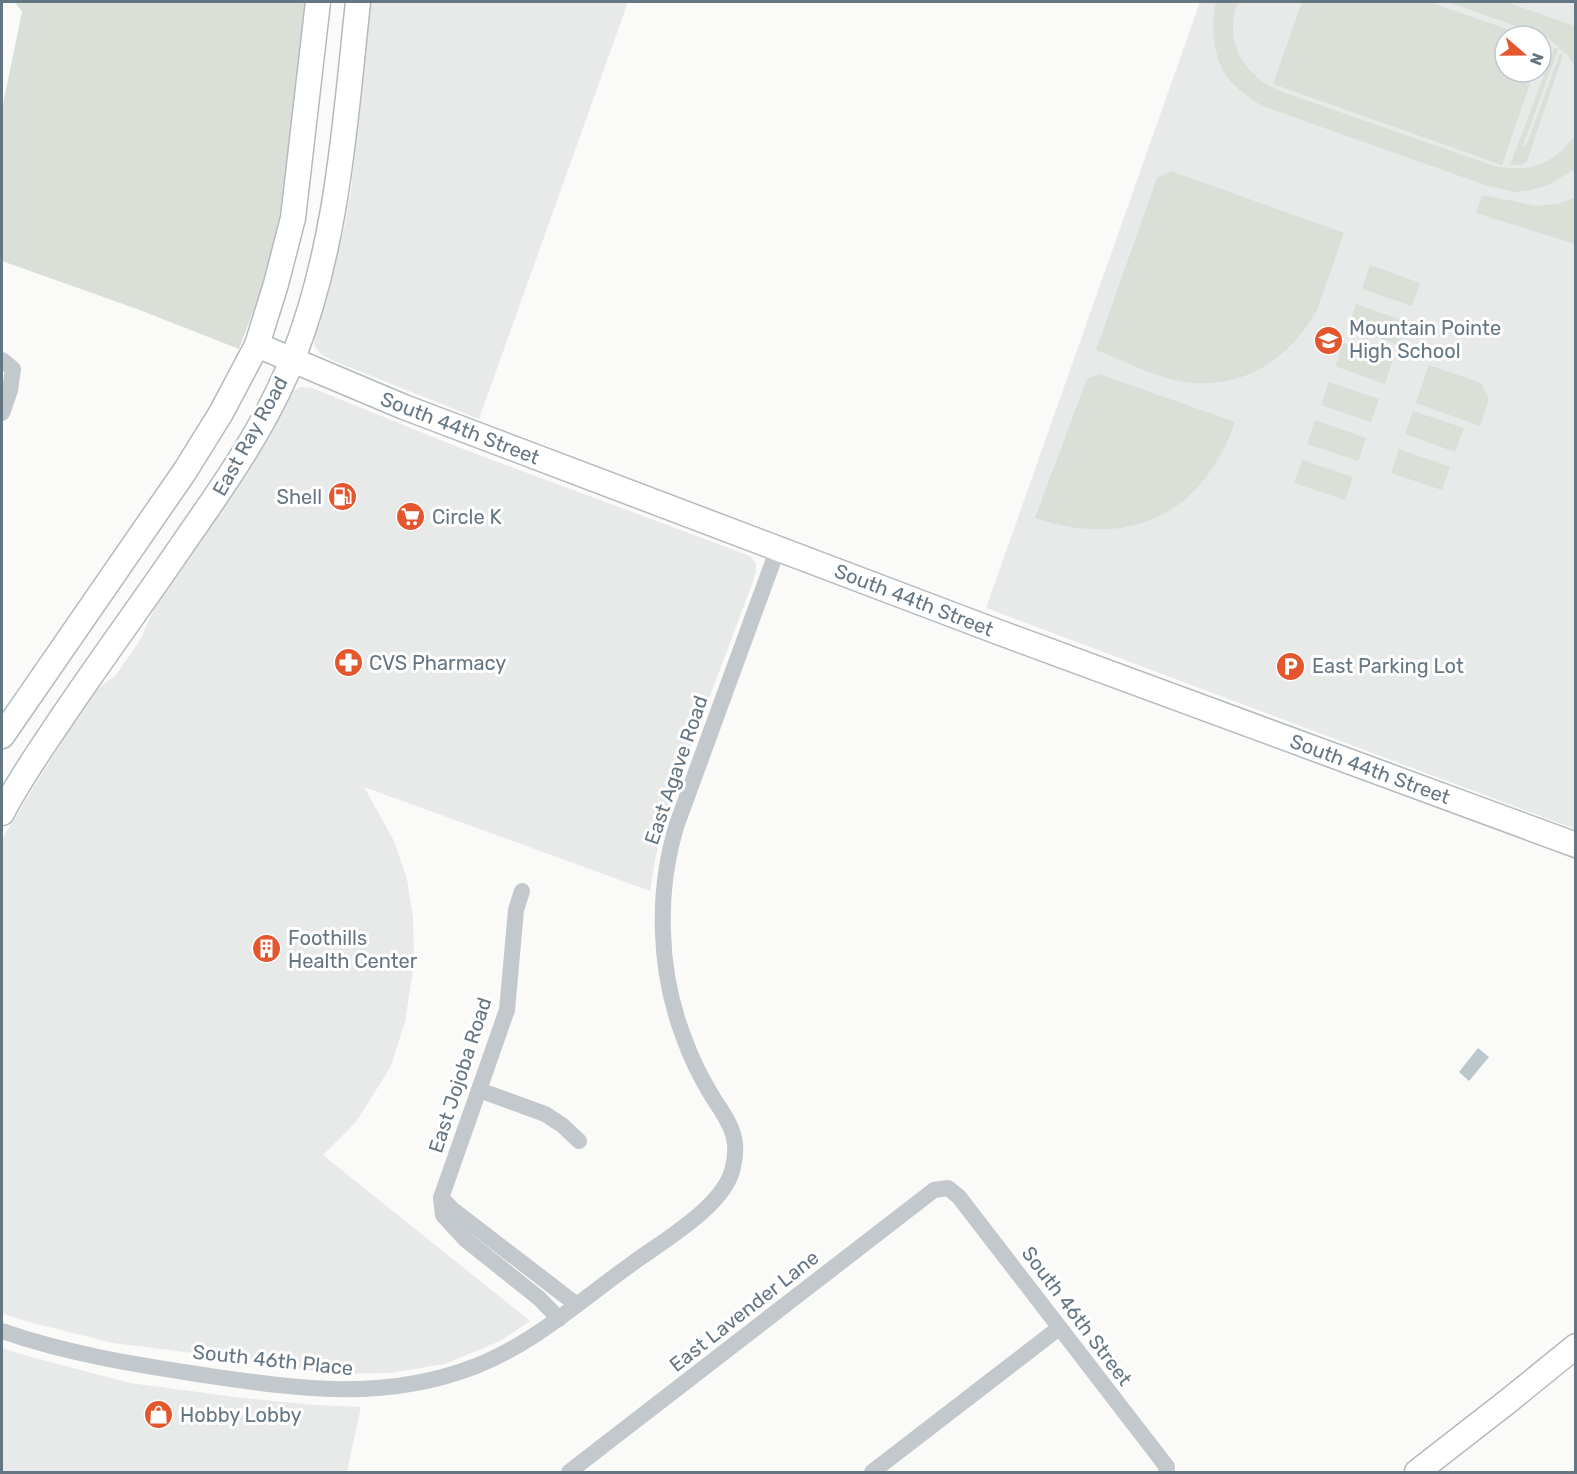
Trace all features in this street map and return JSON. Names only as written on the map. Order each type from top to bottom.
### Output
[{"type":"main road","name":"East Ray Road","points":[[2,736],[185,471],[221,413],[257,345],[276,284],[292,218],[318,2]]},
{"type":"main road","name":"East Ray Road","points":[[2,813],[16,787],[84,685],[223,487],[258,430],[292,360],[313,301],[331,227],[358,2]]},
{"type":"main road","name":"South 44th Street","points":[[257,345],[404,407],[1575,845]]},
{"type":"main road","points":[[1417,1473],[1575,1346]]},
{"type":"street","points":[[2,413],[10,390],[7,365]]},
{"type":"street","name":"East Agave Road","points":[[729,1179],[733,1167],[734,1138],[730,1126],[700,1075],[683,1037],[672,1002],[666,968],[663,906],[670,847],[677,824],[778,548]]},
{"type":"street","name":"East Jojoba Road","points":[[441,1198],[507,1010],[516,910],[522,891]]},
{"type":"street","points":[[479,1090],[544,1114],[562,1125],[579,1141]]},
{"type":"street","name":"South 46th Place","points":[[2,1331],[37,1344],[138,1365],[314,1389],[393,1388],[448,1376],[500,1355],[559,1319],[706,1209],[720,1196],[729,1179]]},
{"type":"street","name":"South 46th Street","points":[[948,1188],[959,1197],[1167,1467],[1166,1473]]},
{"type":"street","name":"East Lavender Lane","points":[[569,1473],[934,1190],[948,1188]]},
{"type":"street","points":[[441,1198],[452,1209],[577,1305]]},
{"type":"street","points":[[441,1198],[443,1215],[466,1240],[540,1299],[559,1319]]},
{"type":"street","points":[[872,1473],[1059,1328]]},
{"type":"shaded area","points":[[15,2],[305,2],[287,183],[278,231],[261,290],[239,349],[137,309],[2,261],[2,109],[22,12]]},
{"type":"shaded area","points":[[369,2],[628,2],[479,419],[334,361],[322,355],[315,347],[313,335],[344,229],[351,191]]},
{"type":"shaded area","name":"Mountain Pointe High School","points":[[1200,2],[1575,2],[1575,829],[986,608]]},
{"type":"shaded area","points":[[1216,2],[1238,2],[1233,30],[1239,54],[1254,74],[1277,90],[1494,166],[1507,168],[1530,167],[1549,160],[1575,135],[1575,169],[1548,185],[1515,192],[1488,186],[1262,106],[1232,83],[1221,65],[1213,33]]},
{"type":"shaded area","points":[[1302,2],[1429,2],[1493,24],[1493,84],[1530,84],[1502,165],[1273,84]]},
{"type":"shaded area","points":[[1448,2],[1506,2],[1575,26],[1575,67],[1568,56],[1553,42],[1553,24],[1510,24]]},
{"type":"shaded area","points":[[1554,48],[1558,49],[1553,63]]},
{"type":"shaded area","points":[[1560,53],[1563,55],[1527,161],[1521,165],[1510,165],[1540,84],[1545,84],[1523,146],[1526,146],[1549,84],[1553,84],[1553,72]]},
{"type":"shaded area","points":[[1171,171],[1344,233],[1317,310],[1305,329],[1275,359],[1239,378],[1197,383],[1174,380],[1096,350],[1157,178]]},
{"type":"shaded area","points":[[1482,195],[1537,206],[1558,204],[1575,197],[1575,244],[1476,213]]},
{"type":"shaded area","points":[[1370,265],[1420,283],[1412,306],[1362,289]]},
{"type":"shaded area","points":[[1356,304],[1407,322],[1399,345],[1348,328]]},
{"type":"shaded area","points":[[1343,343],[1393,360],[1385,384],[1335,366]]},
{"type":"shaded area","points":[[1429,365],[1481,383],[1489,399],[1480,426],[1416,403]]},
{"type":"shaded area","points":[[1099,374],[1235,422],[1221,454],[1203,481],[1182,502],[1158,517],[1130,526],[1101,529],[1069,527],[1035,518],[1087,379]]},
{"type":"shaded area","points":[[1329,382],[1379,399],[1371,422],[1321,405]]},
{"type":"shaded area","points":[[300,387],[312,388],[458,447],[745,554],[756,564],[755,576],[674,792],[656,855],[650,891],[364,787],[394,841],[407,879],[413,918],[414,964],[405,1022],[390,1068],[356,1122],[323,1155],[530,1321],[500,1341],[445,1364],[389,1373],[335,1374],[113,1343],[2,1313],[2,839],[91,694],[116,675],[140,640],[162,592],[253,461],[293,391]]},
{"type":"shaded area","points":[[1413,411],[1464,428],[1455,452],[1405,434]]},
{"type":"shaded area","points":[[1315,420],[1366,438],[1358,461],[1307,444]]},
{"type":"shaded area","points":[[1399,449],[1450,467],[1442,490],[1391,473]]},
{"type":"shaded area","points":[[1302,460],[1353,477],[1345,500],[1294,483]]},
{"type":"shaded area","points":[[1478,1048],[1489,1057],[1469,1081],[1459,1072]]},
{"type":"shaded area","points":[[2,1348],[130,1383],[243,1398],[361,1407],[347,1472],[2,1472]]},
{"type":"place","name":"Mountain Pointe High School","points":[[1328,340]]},
{"type":"place","name":"Shell","points":[[343,497]]},
{"type":"place","name":"Circle K","points":[[411,517]]},
{"type":"place","name":"CVS Pharmacy","points":[[348,663]]},
{"type":"place","name":"East Parking Lot","points":[[1291,666]]},
{"type":"place","name":"Foothills Health Center","points":[[267,949]]},
{"type":"place","name":"Hobby Lobby","points":[[159,1415]]}]
